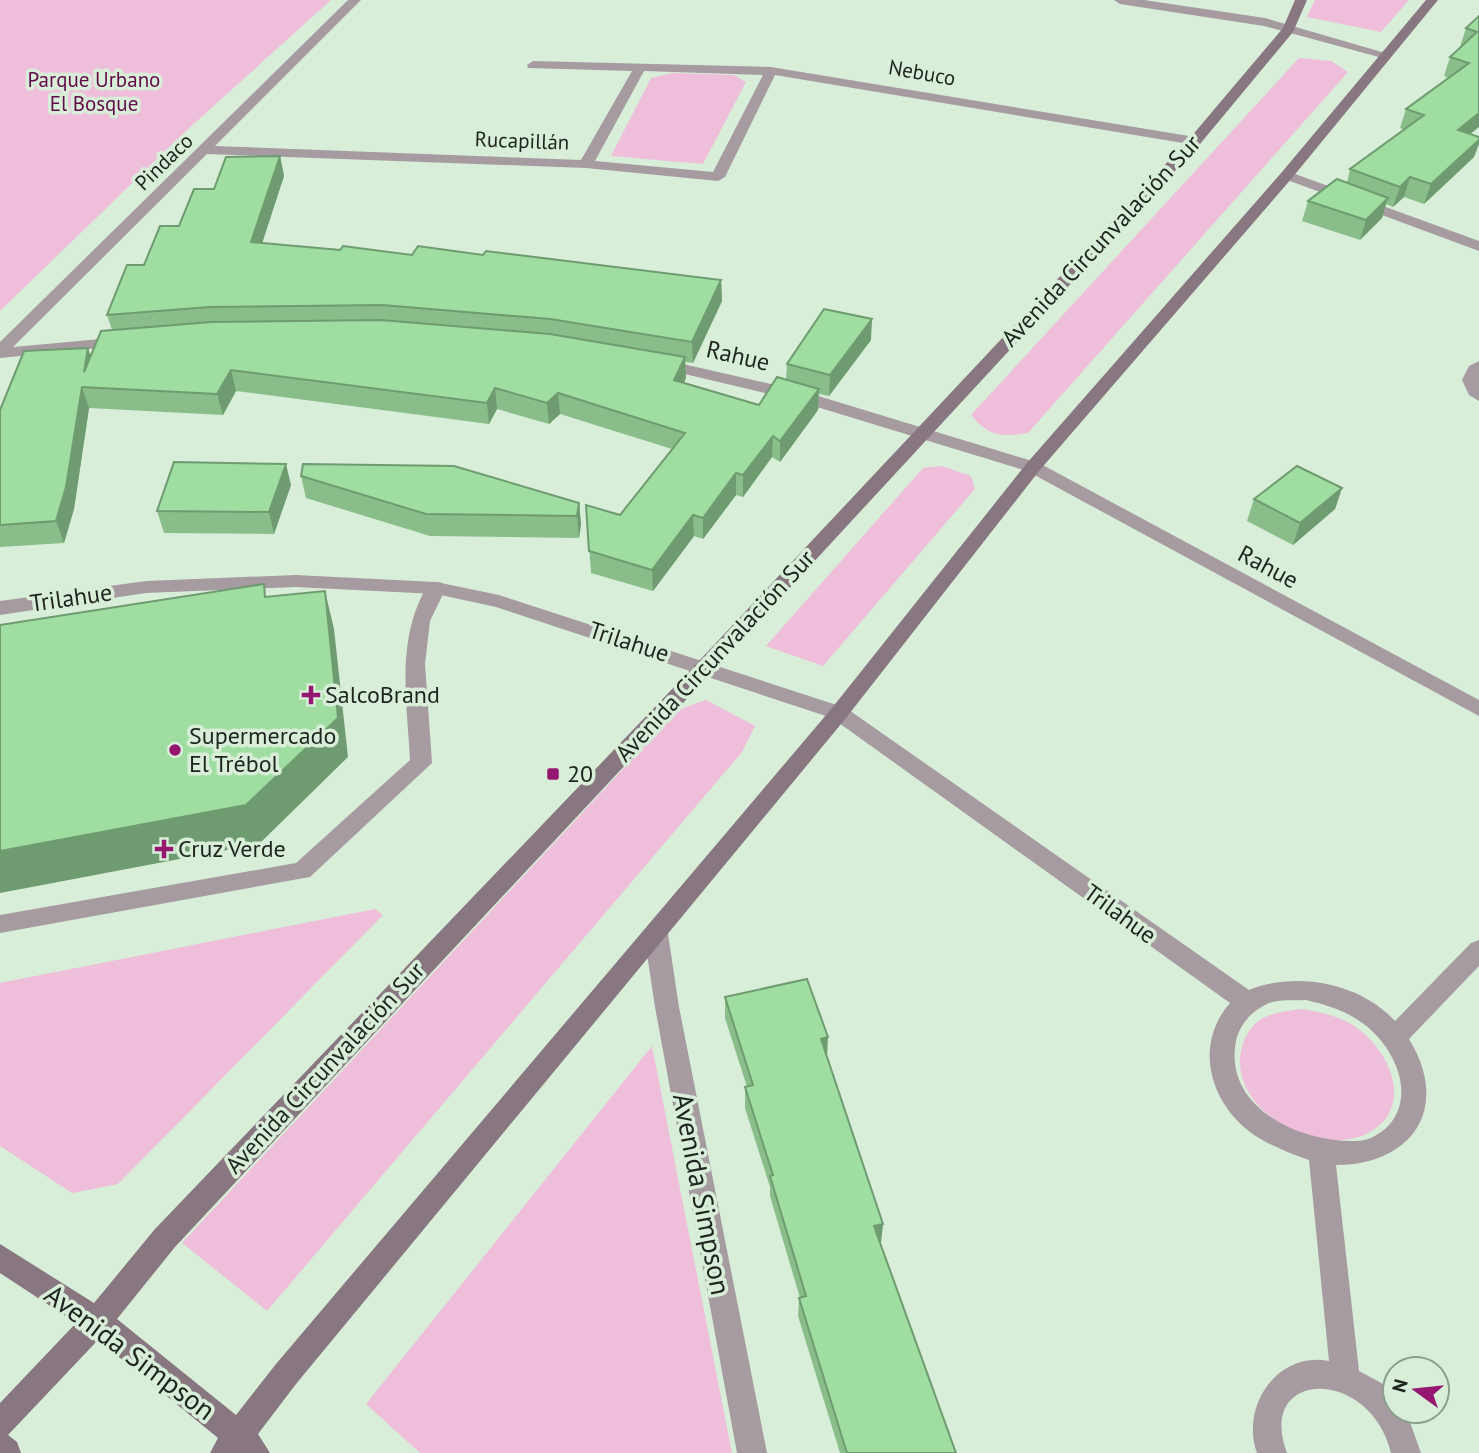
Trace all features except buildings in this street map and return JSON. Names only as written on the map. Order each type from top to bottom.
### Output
[{"type":"main road","name":"Avenida Circunvalación Sur","points":[[0,1424],[97,1321],[165,1238],[705,667],[1195,141],[1289,29],[1301,0]]},
{"type":"main road","points":[[240,1447],[286,1374],[839,713],[1033,467],[1287,175],[1432,0]]},
{"type":"main road","name":"Avenida Simpson","points":[[0,1257],[97,1321],[240,1447]]},
{"type":"main road","points":[[0,1447],[6,1453]]},
{"type":"street","name":"Pindaco","points":[[0,352],[355,0]]},
{"type":"street","points":[[1120,0],[1254,20],[1387,55]]},
{"type":"street","name":"Nebuco","points":[[533,65],[771,71],[1195,141]]},
{"type":"street","points":[[586,164],[640,67]]},
{"type":"street","name":"Rucapillán","points":[[206,150],[586,164],[718,177],[771,71]]},
{"type":"street","points":[[1287,175],[1479,246]]},
{"type":"street","points":[[0,352],[142,340]]},
{"type":"street","name":"Rahue","points":[[634,359],[717,375],[799,396],[1033,467],[1479,709]]},
{"type":"street","points":[[1479,366],[1472,371],[1469,378],[1470,386],[1479,396]]},
{"type":"street","name":"Trilahue","points":[[0,608],[146,587],[295,581],[436,589],[499,601],[839,713],[1248,1003]]},
{"type":"street","points":[[0,923],[302,871],[421,763],[415,664],[420,621],[436,589]]},
{"type":"street","name":"Avenida Simpson","points":[[656,934],[667,1007],[752,1453]]},
{"type":"street","points":[[1395,1038],[1479,950]]},
{"type":"street","points":[[1306,990],[1339,998],[1370,1014],[1395,1038],[1414,1072],[1414,1107],[1398,1136],[1364,1153],[1322,1154],[1293,1145],[1265,1130],[1244,1109],[1228,1086],[1220,1062],[1222,1038],[1231,1018],[1248,1003],[1273,992],[1306,990]]},
{"type":"street","points":[[1322,1154],[1345,1377]]},
{"type":"street","points":[[1272,1453],[1266,1426],[1271,1405],[1281,1387],[1300,1376],[1322,1373],[1345,1377],[1368,1390],[1387,1408],[1400,1430],[1406,1453]]},
{"type":"green space","name":"Parque Urbano El Bosque","points":[[0,0],[331,0],[186,131],[0,311]]},
{"type":"green space","points":[[1315,0],[1409,0],[1381,32],[1307,17]]},
{"type":"green space","points":[[1299,58],[1331,61],[1348,72],[1028,433],[996,434],[977,422],[971,415]]},
{"type":"green space","points":[[672,73],[734,75],[746,82],[703,164],[611,156],[651,78]]},
{"type":"green space","points":[[942,466],[971,476],[975,489],[823,666],[766,646],[923,468]]},
{"type":"green space","points":[[706,700],[755,726],[742,752],[267,1311],[182,1243],[678,710]]},
{"type":"green space","points":[[375,909],[383,915],[118,1184],[72,1193],[0,1146],[0,983]]},
{"type":"green space","points":[[1303,1009],[1329,1015],[1353,1025],[1378,1048],[1387,1063],[1394,1094],[1391,1109],[1383,1122],[1368,1133],[1347,1140],[1324,1139],[1300,1133],[1279,1122],[1260,1107],[1246,1088],[1240,1067],[1243,1044],[1250,1030],[1266,1017]]},
{"type":"green space","points":[[652,1046],[732,1453],[420,1453],[366,1404]]},
{"type":"place","name":"SalcoBrand","points":[[311,695]]},
{"type":"place","name":"Supermercado El Trébol","points":[[175,750]]},
{"type":"place","name":"20","points":[[553,774]]},
{"type":"place","name":"Cruz Verde","points":[[164,849]]}]
